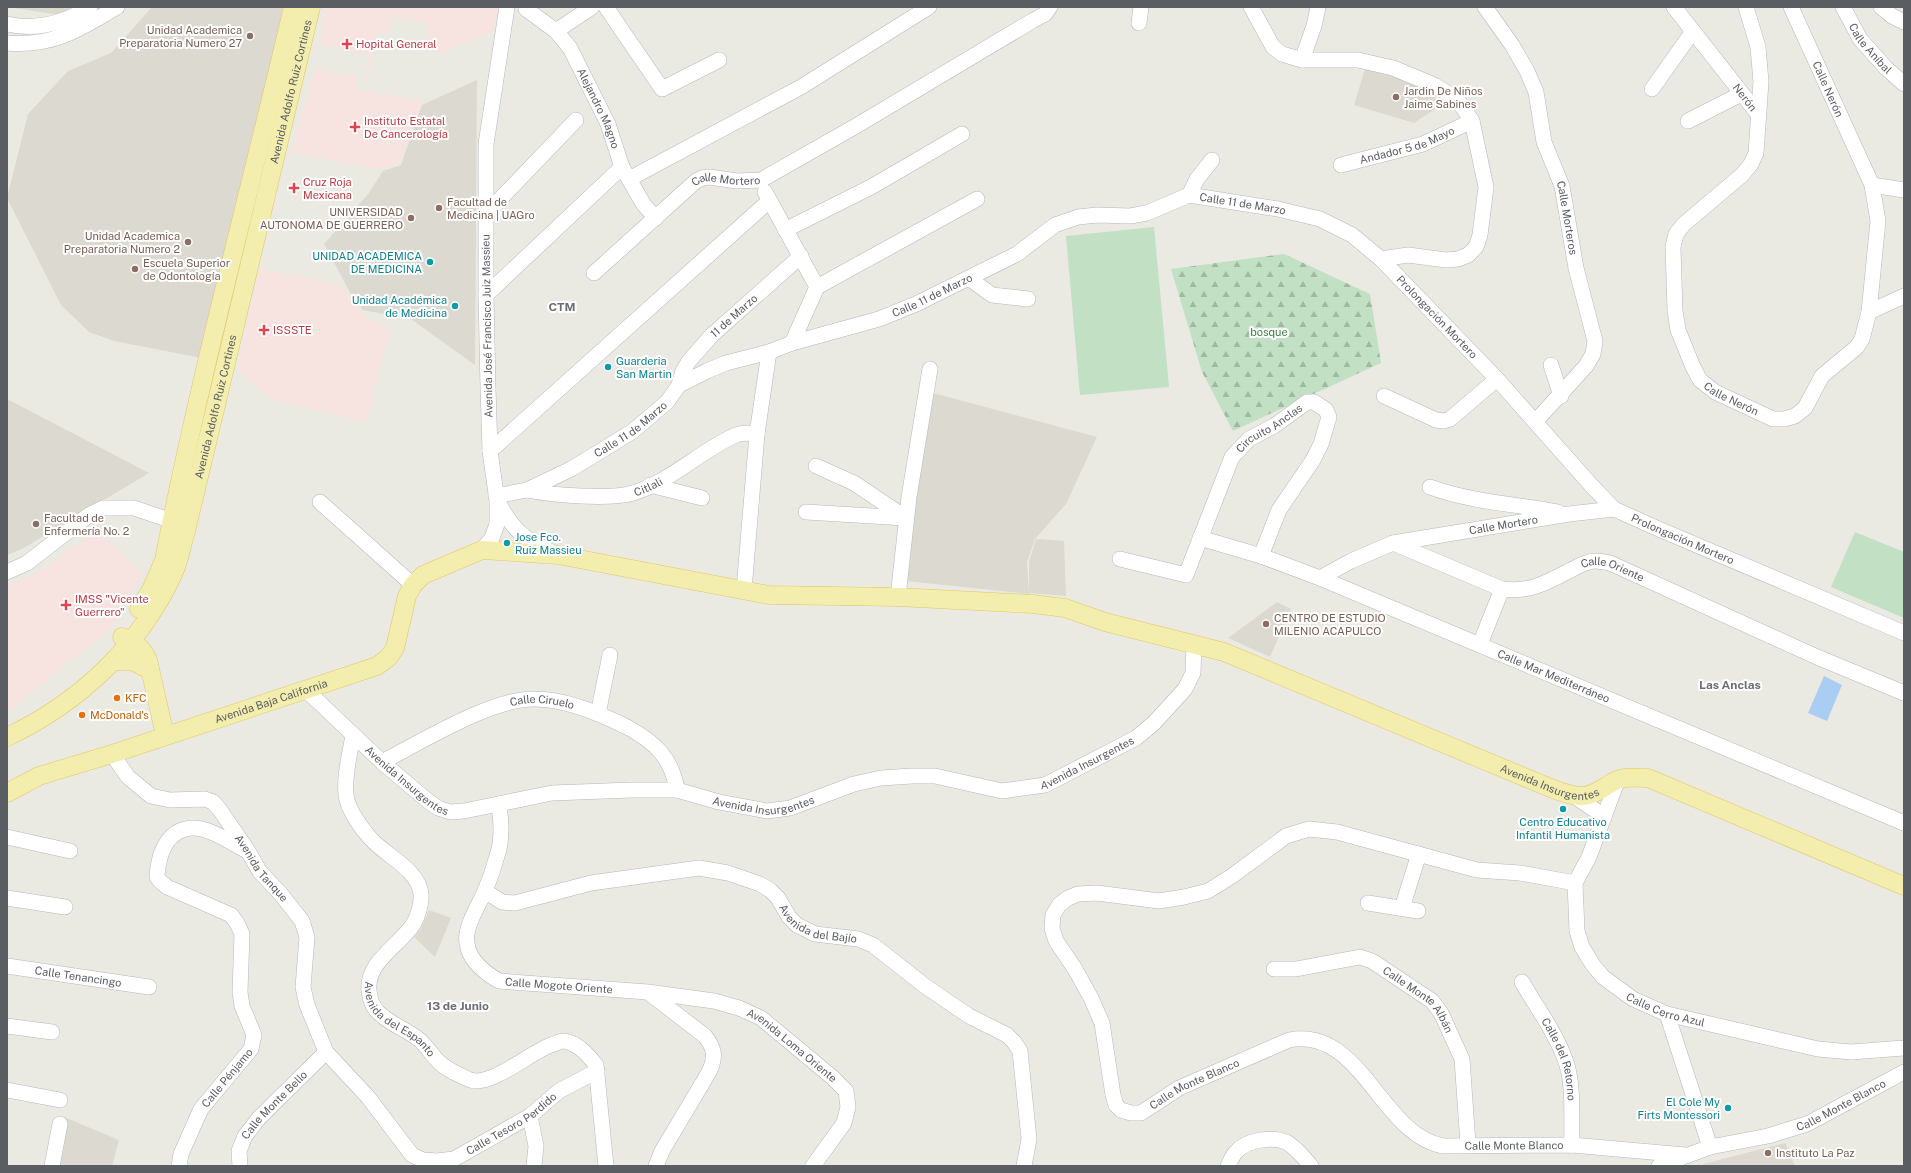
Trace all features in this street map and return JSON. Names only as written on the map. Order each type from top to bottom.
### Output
[{"type":"main road","name":"Avenida Adolfo Ruiz Cortines","points":[[179,526],[242,295],[256,198],[293,7]]},
{"type":"main road","name":"Avenida Adolfo Ruiz Cortines","points":[[7,738],[29,727],[64,704],[91,682],[113,661],[127,638],[164,592],[175,570],[179,526],[224,291],[256,198],[311,7]]},
{"type":"main road","points":[[224,291],[242,295]]},
{"type":"main road","name":"Avenida Insurgentes","points":[[482,550],[558,555],[768,595],[898,597],[1033,604],[1065,608],[1105,622],[1224,652],[1516,774],[1571,794],[1583,796],[1594,793],[1618,779],[1629,777],[1648,778],[1904,886]]},
{"type":"main road","name":"Avenida Baja California","points":[[7,793],[39,776],[112,754],[165,735],[377,666],[388,658],[395,648],[407,596],[413,585],[423,575],[434,569],[482,550]]},
{"type":"main road","name":"Avenida Adolfo Ruiz Cortines","points":[[7,724],[52,699],[92,669],[127,638]]},
{"type":"main road","points":[[127,638],[145,653],[165,735]]},
{"type":"main road","points":[[113,661],[132,661],[150,670]]},
{"type":"street","points":[[7,24],[39,27],[61,22],[90,7]]},
{"type":"street","points":[[7,44],[28,45],[55,40],[76,32],[117,7]]},
{"type":"street","name":"Avenida José Francisco Juiz Massieu","points":[[482,550],[492,538],[497,524],[497,499],[490,450],[486,295],[486,144],[496,70],[505,27],[507,7]]},
{"type":"street","points":[[556,31],[592,7]]},
{"type":"street","points":[[606,7],[662,89],[719,60]]},
{"type":"street","points":[[486,295],[626,173],[801,87],[929,7]]},
{"type":"street","points":[[761,180],[1032,22],[1044,14],[1050,7]]},
{"type":"street","points":[[1139,23],[1141,7]]},
{"type":"street","points":[[1251,7],[1273,46],[1282,54],[1302,60],[1358,60],[1393,68],[1434,85],[1457,99],[1472,121],[1486,187],[1480,235],[1476,247],[1468,255],[1458,259],[1446,260],[1408,255],[1381,259]]},
{"type":"street","points":[[1302,60],[1314,26],[1318,7]]},
{"type":"street","name":"Calle Morteros","points":[[1485,7],[1512,45],[1527,71],[1536,92],[1544,142],[1562,186],[1576,268],[1595,341],[1593,354],[1586,366],[1561,396],[1535,422]]},
{"type":"street","name":"Nerón","points":[[1674,7],[1758,114],[1756,153],[1751,164],[1742,175],[1684,224]]},
{"type":"street","points":[[1746,7],[1758,47],[1761,82],[1758,114]]},
{"type":"street","name":"Calle Nerón","points":[[1684,224],[1676,234],[1673,247],[1675,311],[1678,330],[1700,380],[1715,392],[1773,418],[1784,419],[1795,416],[1806,408],[1822,376],[1857,347],[1862,339],[1869,312],[1878,221],[1872,185],[1791,7]]},
{"type":"street","name":"Calle Aníbal","points":[[1843,7],[1860,39],[1886,68],[1904,84]]},
{"type":"street","points":[[1881,7],[1892,16],[1904,22]]},
{"type":"street","points":[[505,27],[527,8]]},
{"type":"street","name":"Alejandro Magno","points":[[527,8],[556,31],[570,48],[608,124],[626,173],[644,205],[656,218]]},
{"type":"street","points":[[1652,89],[1693,31]]},
{"type":"street","points":[[1688,121],[1741,94]]},
{"type":"street","points":[[485,215],[576,120]]},
{"type":"street","name":"Andador 5 de Mayo","points":[[1341,165],[1423,144],[1472,121]]},
{"type":"street","points":[[785,230],[871,187],[962,134]]},
{"type":"street","points":[[1189,195],[1197,179],[1212,160]]},
{"type":"street","name":"Calle Mortero","points":[[594,273],[696,181],[702,178],[738,181],[761,180],[769,201],[817,287]]},
{"type":"street","points":[[1872,185],[1904,190]]},
{"type":"street","name":"Calle 11 de Marzo","points":[[497,499],[527,490],[571,469],[633,431],[666,402],[678,385],[713,368],[770,352],[792,343],[878,319],[916,304],[970,279],[1017,254],[1056,225],[1078,217],[1097,215],[1130,216],[1147,213],[1189,195],[1278,209],[1320,219],[1352,235],[1381,259]]},
{"type":"street","points":[[792,343],[817,287],[977,199]]},
{"type":"street","points":[[490,450],[769,201]]},
{"type":"street","name":"11 de Marzo","points":[[678,385],[683,371],[689,361],[712,335],[800,256]]},
{"type":"street","name":"Prolongación Mortero","points":[[1381,259],[1497,379],[1614,509],[1904,633]]},
{"type":"street","points":[[970,279],[992,295],[1028,299]]},
{"type":"street","points":[[1869,312],[1904,296]]},
{"type":"street","points":[[744,590],[757,434],[770,352]]},
{"type":"street","points":[[1551,365],[1561,396]]},
{"type":"street","points":[[898,597],[906,518],[930,369]]},
{"type":"street","points":[[1384,396],[1436,420],[1444,421],[1450,420],[1497,379]]},
{"type":"street","name":"Circuito Anclas","points":[[1200,538],[1232,458],[1240,447],[1249,439],[1274,426],[1307,402],[1314,402],[1326,410],[1329,417],[1321,444],[1313,460],[1279,510],[1261,556]]},
{"type":"street","name":"Citlali","points":[[527,490],[546,494],[620,496],[634,493],[737,434],[757,434]]},
{"type":"street","points":[[816,466],[854,483],[906,518]]},
{"type":"street","points":[[650,485],[702,498]]},
{"type":"street","points":[[1430,487],[1470,499],[1520,505],[1568,514]]},
{"type":"street","name":"Avenida José Francisco Juiz Massieu","points":[[497,499],[507,519],[518,532],[531,542],[558,555]]},
{"type":"street","points":[[320,502],[413,585]]},
{"type":"street","points":[[7,572],[27,563],[89,515],[104,508],[134,508],[179,526]]},
{"type":"street","name":"Calle Mortero","points":[[1393,543],[1568,514],[1614,509]]},
{"type":"street","points":[[806,512],[906,518]]},
{"type":"street","points":[[1120,559],[1186,575],[1200,538]]},
{"type":"street","name":"Calle Mar Mediterráneo","points":[[1200,538],[1261,556],[1320,578],[1904,823]]},
{"type":"street","points":[[1320,578],[1351,561],[1393,543]]},
{"type":"street","name":"Calle Oriente","points":[[1393,543],[1502,589],[1525,590],[1539,586],[1579,565],[1594,561],[1610,563],[1817,656],[1904,693]]},
{"type":"street","points":[[1480,644],[1502,589]]},
{"type":"street","name":"Avenida Insurgentes","points":[[306,690],[382,762],[438,808],[450,812],[464,811],[552,793],[631,790],[677,790],[719,802],[767,811],[790,808],[854,784],[881,778],[935,776],[1002,791],[1045,785],[1136,738],[1154,723],[1185,688],[1193,672],[1194,644]]},
{"type":"street","points":[[598,714],[610,655]]},
{"type":"street","name":"Calle Ciruelo","points":[[382,762],[480,713],[513,702],[534,698],[554,700],[598,714],[635,732],[654,746],[668,760],[675,774],[677,790]]},
{"type":"street","name":"Avenida del Espanto","points":[[353,735],[346,780],[346,796],[353,813],[372,839],[406,868],[416,881],[421,894],[419,909],[414,923],[382,958],[371,974],[368,984],[370,999],[378,1012],[395,1025],[418,1038],[438,1061],[470,1081],[489,1080],[540,1049],[562,1041],[574,1044],[586,1053],[596,1065],[606,1166]]},
{"type":"street","name":"Avenida Tanque","points":[[112,754],[128,777],[151,796],[170,800],[205,799],[213,802],[248,851],[260,872],[285,898],[302,921],[307,937],[303,987],[307,1005],[326,1052]]},
{"type":"street","points":[[1575,883],[1589,857],[1618,779]]},
{"type":"street","points":[[1571,794],[1598,812],[1604,818]]},
{"type":"street","name":"Calle Mogote Oriente","points":[[499,804],[502,827],[498,854],[485,891],[469,925],[466,942],[473,959],[485,974],[499,981],[648,992]]},
{"type":"street","name":"Calle Pénjamo","points":[[180,1166],[181,1154],[201,1108],[251,1049],[254,1035],[242,1006],[240,992],[242,934],[237,923],[231,915],[168,887],[161,882],[157,876],[160,853],[167,841],[176,832],[190,828],[203,829],[248,851]]},
{"type":"street","name":"Calle Monte Blanco","points":[[1575,883],[1520,873],[1477,870],[1337,832],[1309,829],[1286,836],[1232,876],[1208,891],[1184,898],[1159,901],[1097,893],[1078,894],[1059,904],[1053,916],[1052,928],[1056,941],[1076,969],[1102,1023],[1113,1095],[1116,1105],[1121,1110],[1131,1113],[1141,1113],[1179,1088],[1288,1040],[1301,1038],[1314,1039],[1324,1043],[1348,1059],[1406,1125],[1430,1143],[1572,1145],[1685,1155],[1710,1147],[1768,1136],[1807,1124],[1904,1072]]},
{"type":"street","points":[[7,837],[70,851]]},
{"type":"street","points":[[1402,908],[1419,854]]},
{"type":"street","name":"Avenida del Bajío","points":[[485,891],[502,902],[515,903],[592,883],[699,868],[728,873],[760,884],[770,890],[778,898],[789,917],[797,925],[815,934],[858,939],[873,944],[925,986],[969,1016],[1007,1035],[1014,1042],[1020,1051],[1029,1138],[1024,1166]]},
{"type":"street","name":"Calle Cerro Azul","points":[[1575,883],[1577,931],[1582,947],[1593,965],[1603,977],[1633,999],[1667,1014],[1818,1049],[1851,1052],[1904,1048]]},
{"type":"street","points":[[7,898],[65,907]]},
{"type":"street","points":[[1368,903],[1418,911]]},
{"type":"street","name":"Calle Monte Albán","points":[[1274,969],[1296,968],[1360,957],[1372,961],[1432,1002],[1441,1013],[1462,1059],[1468,1144]]},
{"type":"street","name":"Calle Tenancingo","points":[[7,966],[149,987]]},
{"type":"street","name":"Calle del Retorno","points":[[1522,982],[1557,1043],[1567,1065],[1571,1087],[1572,1145]]},
{"type":"street","points":[[648,992],[705,1036],[712,1044],[714,1052],[714,1061],[710,1072],[662,1151],[656,1166]]},
{"type":"street","name":"Avenida Loma Oriente","points":[[648,992],[714,1001],[739,1008],[761,1018],[832,1077],[846,1091],[848,1107],[844,1123],[814,1166]]},
{"type":"street","points":[[1667,1014],[1710,1147]]},
{"type":"street","points":[[7,1026],[52,1032]]},
{"type":"street","name":"Calle Tesoro Perdido","points":[[326,1052],[368,1097],[412,1155],[423,1160],[437,1161],[454,1159],[530,1116],[559,1091],[597,1071]]},
{"type":"street","name":"Calle Monte Bello","points":[[240,1166],[239,1151],[245,1136],[259,1118],[326,1052]]},
{"type":"street","points":[[7,1090],[60,1100]]},
{"type":"street","points":[[530,1116],[536,1146],[534,1166]]},
{"type":"street","points":[[52,1166],[60,1124]]},
{"type":"street","points":[[1218,1166],[1236,1152],[1264,1139],[1286,1142],[1311,1166]]},
{"type":"street","points":[[662,1151],[665,1166]]},
{"type":"street","points":[[1228,1166],[1236,1152]]},
{"type":"street","points":[[1659,1166],[1685,1155]]},
{"type":"shaded area","points":[[7,7],[72,7],[60,15]]},
{"type":"shaded area","name":"UNIVERSIDAD AUTONOMA DE GUERRERO","points":[[152,7],[283,7],[212,360],[114,341],[89,332],[61,305],[7,198],[28,114],[68,71],[111,53]]},
{"type":"shaded area","name":"Hopital General","points":[[327,7],[500,7],[493,31],[441,53],[427,44],[430,24],[392,17],[388,34],[377,32],[367,82],[364,82],[369,55],[320,45]]},
{"type":"shaded area","name":"Instituto Estatal De Cancerología","points":[[315,69],[358,76],[355,89],[422,101],[399,163],[380,169],[291,153]]},
{"type":"shaded area","name":"Jardin De Niños Jaime Sabines","points":[[1365,69],[1436,90],[1435,109],[1414,123],[1354,105]]},
{"type":"shaded area","name":"UNIVERSIDAD AUTONOMA DE GUERRERO","points":[[477,80],[475,365],[411,319],[362,310],[358,298],[351,294],[324,244],[369,193],[383,171],[401,165],[422,105]]},
{"type":"shaded area","points":[[259,268],[338,284],[356,301],[367,320],[390,326],[366,422],[274,400],[237,370]]},
{"type":"shaded area","points":[[933,393],[1097,437],[1066,504],[1035,539],[1027,562],[1029,594],[906,581],[907,547]]},
{"type":"shaded area","points":[[7,399],[149,473],[22,549],[7,555]]},
{"type":"shaded area","name":"IMSS \"Vicente Guerrero\"","points":[[97,531],[142,574],[112,627],[7,712],[7,583],[32,577]]},
{"type":"shaded area","points":[[1036,539],[1064,541],[1066,596],[1029,593],[1029,562]]},
{"type":"shaded area","name":"CENTRO DE ESTUDIO MILENIO ACAPULCO","points":[[1277,602],[1291,609],[1270,657],[1228,638]]},
{"type":"shaded area","points":[[429,910],[451,918],[435,957],[414,937],[421,929]]},
{"type":"shaded area","points":[[64,1117],[119,1140],[112,1166],[54,1166]]},
{"type":"shaded area","name":"Instituto La Paz","points":[[1785,1143],[1795,1166],[1699,1166],[1707,1163]]},
{"type":"green space","points":[[1154,227],[1169,387],[1080,395],[1066,236]]},
{"type":"green space","name":"bosque","points":[[1284,254],[1370,294],[1381,363],[1233,431],[1202,372],[1171,269]]},
{"type":"green space","points":[[1855,532],[1904,552],[1904,618],[1831,587]]},
{"type":"water","points":[[1824,676],[1842,685],[1827,721],[1808,713]]},
{"type":"place","name":"Unidad Academica Preparatoria Numero 27","points":[[250,36]]},
{"type":"place","name":"Hopital General","points":[[347,44]]},
{"type":"place","name":"Jardin De Niños Jaime Sabines","points":[[1396,97]]},
{"type":"place","name":"Instituto Estatal De Cancerología","points":[[355,127]]},
{"type":"place","name":"Cruz Roja Mexicana","points":[[294,188]]},
{"type":"place","name":"Facultad de Medicina | UAGro","points":[[439,208]]},
{"type":"place","name":"UNIVERSIDAD AUTONOMA DE GUERRERO","points":[[411,218]]},
{"type":"place","name":"Unidad Academica Preparatoria Numero 2","points":[[188,242]]},
{"type":"place","name":"UNIDAD ACADEMICA DE MEDICINA","points":[[430,262]]},
{"type":"place","name":"Escuela Superior de Odontología","points":[[135,269]]},
{"type":"place","name":"Unidad Académica de Medicina","points":[[455,306]]},
{"type":"place","name":"ISSSTE","points":[[264,330]]},
{"type":"place","name":"Guarderia San Martin","points":[[608,367]]},
{"type":"place","name":"Facultad de Enfermería No. 2","points":[[36,524]]},
{"type":"place","name":"Jose Fco. Ruiz Massieu","points":[[507,543]]},
{"type":"place","name":"IMSS \"Vicente Guerrero\"","points":[[66,605]]},
{"type":"place","name":"CENTRO DE ESTUDIO MILENIO ACAPULCO","points":[[1266,624]]},
{"type":"place","name":"KFC","points":[[117,698]]},
{"type":"place","name":"McDonald's","points":[[82,715]]},
{"type":"place","name":"Centro Educativo Infantil Humanista","points":[[1563,809]]},
{"type":"place","name":"El Cole My Firts Montessori","points":[[1728,1108]]},
{"type":"place","name":"Instituto La Paz","points":[[1768,1153]]},
{"type":"district","name":"CTM","points":[[562,307]]},
{"type":"district","name":"Las Anclas","points":[[1730,685]]},
{"type":"district","name":"13 de Junio","points":[[458,1006]]}]
